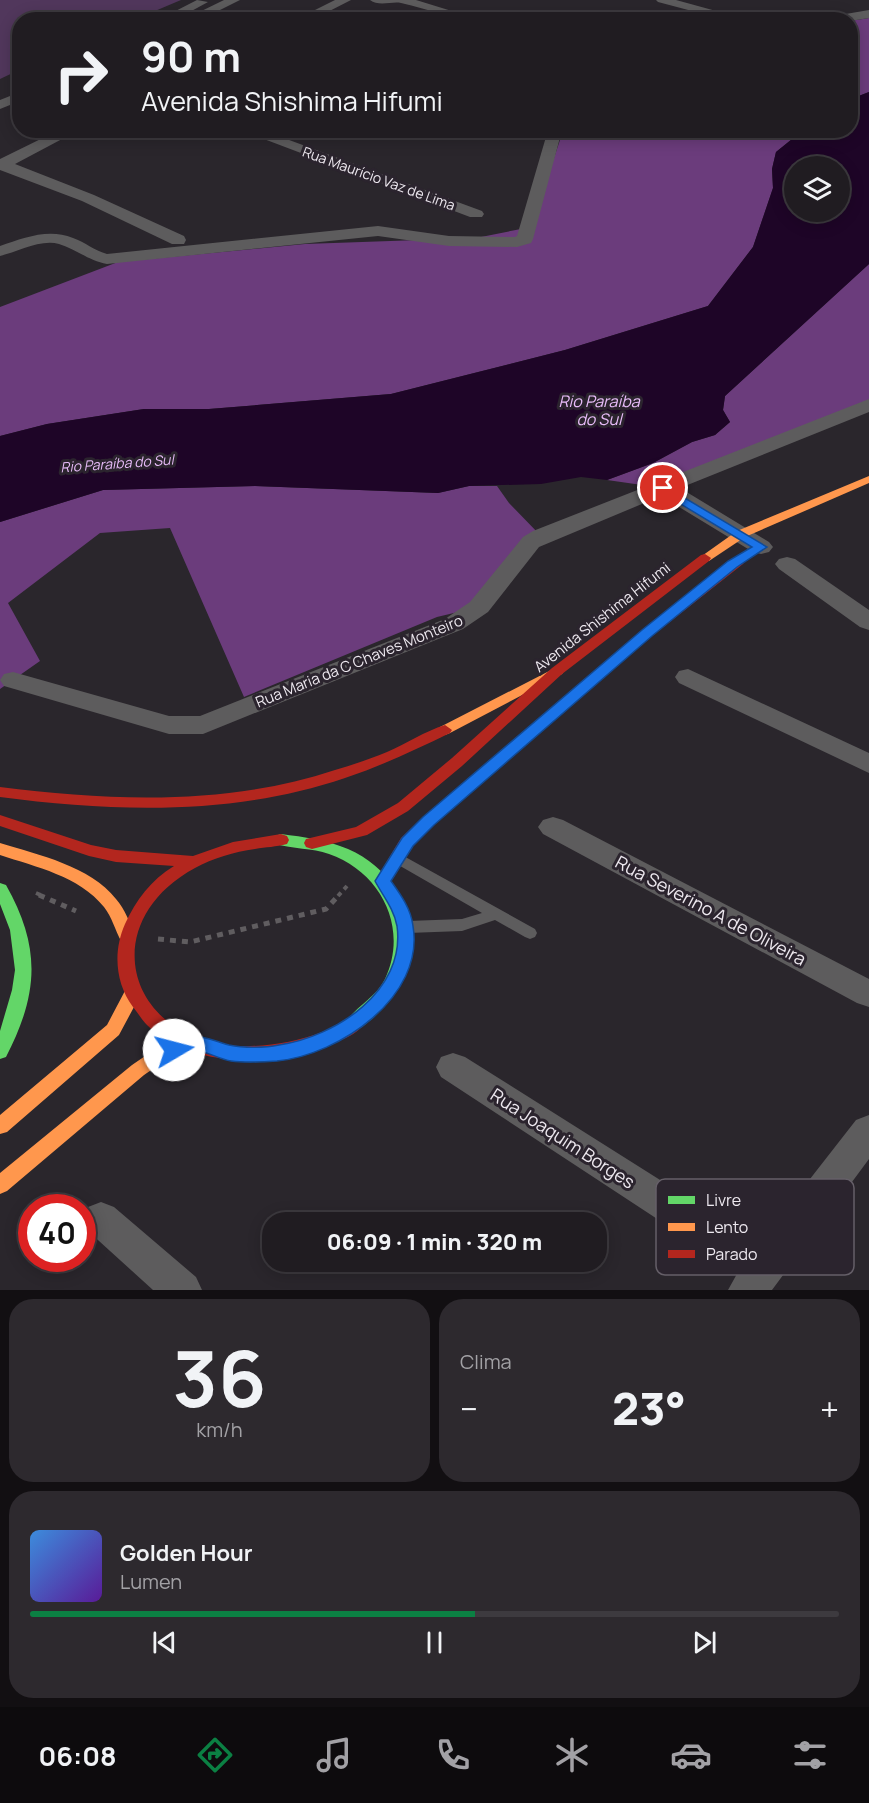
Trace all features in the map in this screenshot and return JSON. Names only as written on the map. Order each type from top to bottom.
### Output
[{"type":"street","points":[[181,12],[207,0]]},
{"type":"street","points":[[207,12],[234,0]]},
{"type":"street","points":[[319,12],[345,0]]},
{"type":"street","points":[[376,0],[394,0]]},
{"type":"street","points":[[403,0],[446,12]]},
{"type":"street","points":[[662,0],[711,12]]},
{"type":"street","points":[[1,164],[55,138]]},
{"type":"street","name":"Rua Maurício Vaz de Lima","points":[[269,138],[476,214]]},
{"type":"street","points":[[0,250],[49,238],[62,239],[95,258],[107,259],[378,231],[449,242],[517,242],[525,239],[553,138]]},
{"type":"street","points":[[1,164],[88,198],[178,240]]},
{"type":"street","name":"Rua Maria da C Chaves Monteiro","points":[[13,680],[169,725],[203,725],[454,624],[479,607],[531,542],[541,536],[869,405]]},
{"type":"street","name":"Avenida Shishima Hifumi","points":[[312,843],[361,831],[403,807],[457,762],[557,671],[720,546],[741,534],[869,479]]},
{"type":"street","points":[[663,488],[741,534],[766,544]]},
{"type":"street","points":[[383,881],[407,842],[428,821],[690,598],[733,564],[766,544]]},
{"type":"street","points":[[787,564],[869,622]]},
{"type":"street","points":[[0,792],[94,804],[143,805],[244,797],[284,789],[386,758],[430,738],[519,687],[557,671]]},
{"type":"street","points":[[688,677],[869,764]]},
{"type":"street","points":[[0,820],[88,850],[116,856],[192,861]]},
{"type":"street","name":"Rua Severino A de Oliveira","points":[[552,827],[869,994]]},
{"type":"street","points":[[282,840],[312,843],[352,858],[383,881],[397,903],[405,927],[403,960],[388,991],[360,1020],[322,1041],[278,1053],[232,1053],[190,1043],[165,1029],[146,1012],[133,992],[125,965],[127,936],[135,914],[150,893],[169,876],[192,861],[220,849],[250,842],[282,840]]},
{"type":"street","points":[[0,849],[92,885],[110,901],[127,936]]},
{"type":"street","points":[[0,889],[17,921],[23,946],[24,967],[15,1016],[0,1052]]},
{"type":"street","points":[[0,1126],[91,1051],[113,1029],[133,992]]},
{"type":"street","points":[[0,1185],[121,1082],[157,1057],[190,1043]]},
{"type":"street","name":"Rua Joaquim Borges","points":[[453,1067],[656,1208]]},
{"type":"street","points":[[832,1179],[869,1131]]},
{"type":"street","points":[[101,1219],[182,1290]]},
{"type":"lane","points":[[396,857],[530,933]]},
{"type":"lane","points":[[405,927],[462,925],[495,914]]},
{"type":"shaded area","points":[[0,0],[181,0],[153,12],[12,12],[12,73],[0,79]]},
{"type":"shaded area","points":[[869,18],[869,92],[858,96],[858,20]]},
{"type":"shaded area","points":[[561,138],[793,138],[776,152],[772,169],[773,188],[753,247],[708,306],[565,350],[391,394],[209,409],[144,409],[47,424],[0,436],[0,307],[118,262],[305,244],[476,238],[531,227]]},
{"type":"shaded area","points":[[869,264],[869,405],[663,488],[607,480],[653,463],[692,442],[715,435],[730,422],[723,410],[725,396]]},
{"type":"shaded area","points":[[255,486],[438,493],[469,486],[497,486],[509,503],[541,536],[479,607],[437,617],[244,697],[170,528],[100,533],[8,603],[40,661],[0,689],[0,522],[103,490]]},
{"type":"water","name":"Rio Paraíba do Sul","points":[[869,92],[869,264],[725,396],[723,410],[730,422],[715,435],[692,442],[653,463],[607,480],[581,477],[541,484],[469,486],[438,493],[255,486],[103,490],[0,522],[0,436],[47,424],[144,409],[209,409],[391,394],[565,350],[708,306],[753,247],[773,188],[772,169],[776,152],[793,138],[858,138],[858,96]]},
{"type":"traffic: fast","points":[[281,840],[327,847],[352,858],[374,875],[390,894],[400,916],[403,939],[401,962],[392,985],[376,1005],[355,1023]]},
{"type":"traffic: fast","points":[[0,889],[19,930],[23,950],[21,990],[0,1052]]},
{"type":"traffic: slow","points":[[705,558],[741,534],[869,479]]},
{"type":"traffic: slow","points":[[445,730],[557,671]]},
{"type":"traffic: slow","points":[[0,849],[59,869],[88,883],[113,906],[127,936]]},
{"type":"traffic: slow","points":[[0,1126],[113,1030],[133,992]]},
{"type":"traffic: slow","points":[[0,1185],[138,1070],[157,1057],[190,1043]]},
{"type":"traffic: jam","points":[[312,843],[361,831],[403,807],[457,762],[557,671],[705,558]]},
{"type":"traffic: jam","points":[[383,881],[407,842],[428,821],[647,633],[739,561]]},
{"type":"traffic: jam","points":[[0,792],[58,800],[115,803],[172,803],[228,798],[284,789],[338,775],[392,755],[445,730]]},
{"type":"traffic: jam","points":[[0,820],[89,850],[116,856],[192,861]]},
{"type":"traffic: jam","points":[[281,840],[233,847],[211,854],[170,876],[153,892],[139,911],[127,941],[126,965],[132,989],[154,1020],[178,1038],[206,1048],[237,1053],[269,1052],[300,1047],[329,1037],[355,1023]]},
{"type":"route","points":[[174,1050],[190,1043],[232,1053],[278,1053],[322,1041],[360,1020],[388,991],[403,960],[405,927],[397,903],[383,881],[407,842],[428,821],[647,633],[733,564],[761,547],[663,488]]}]
